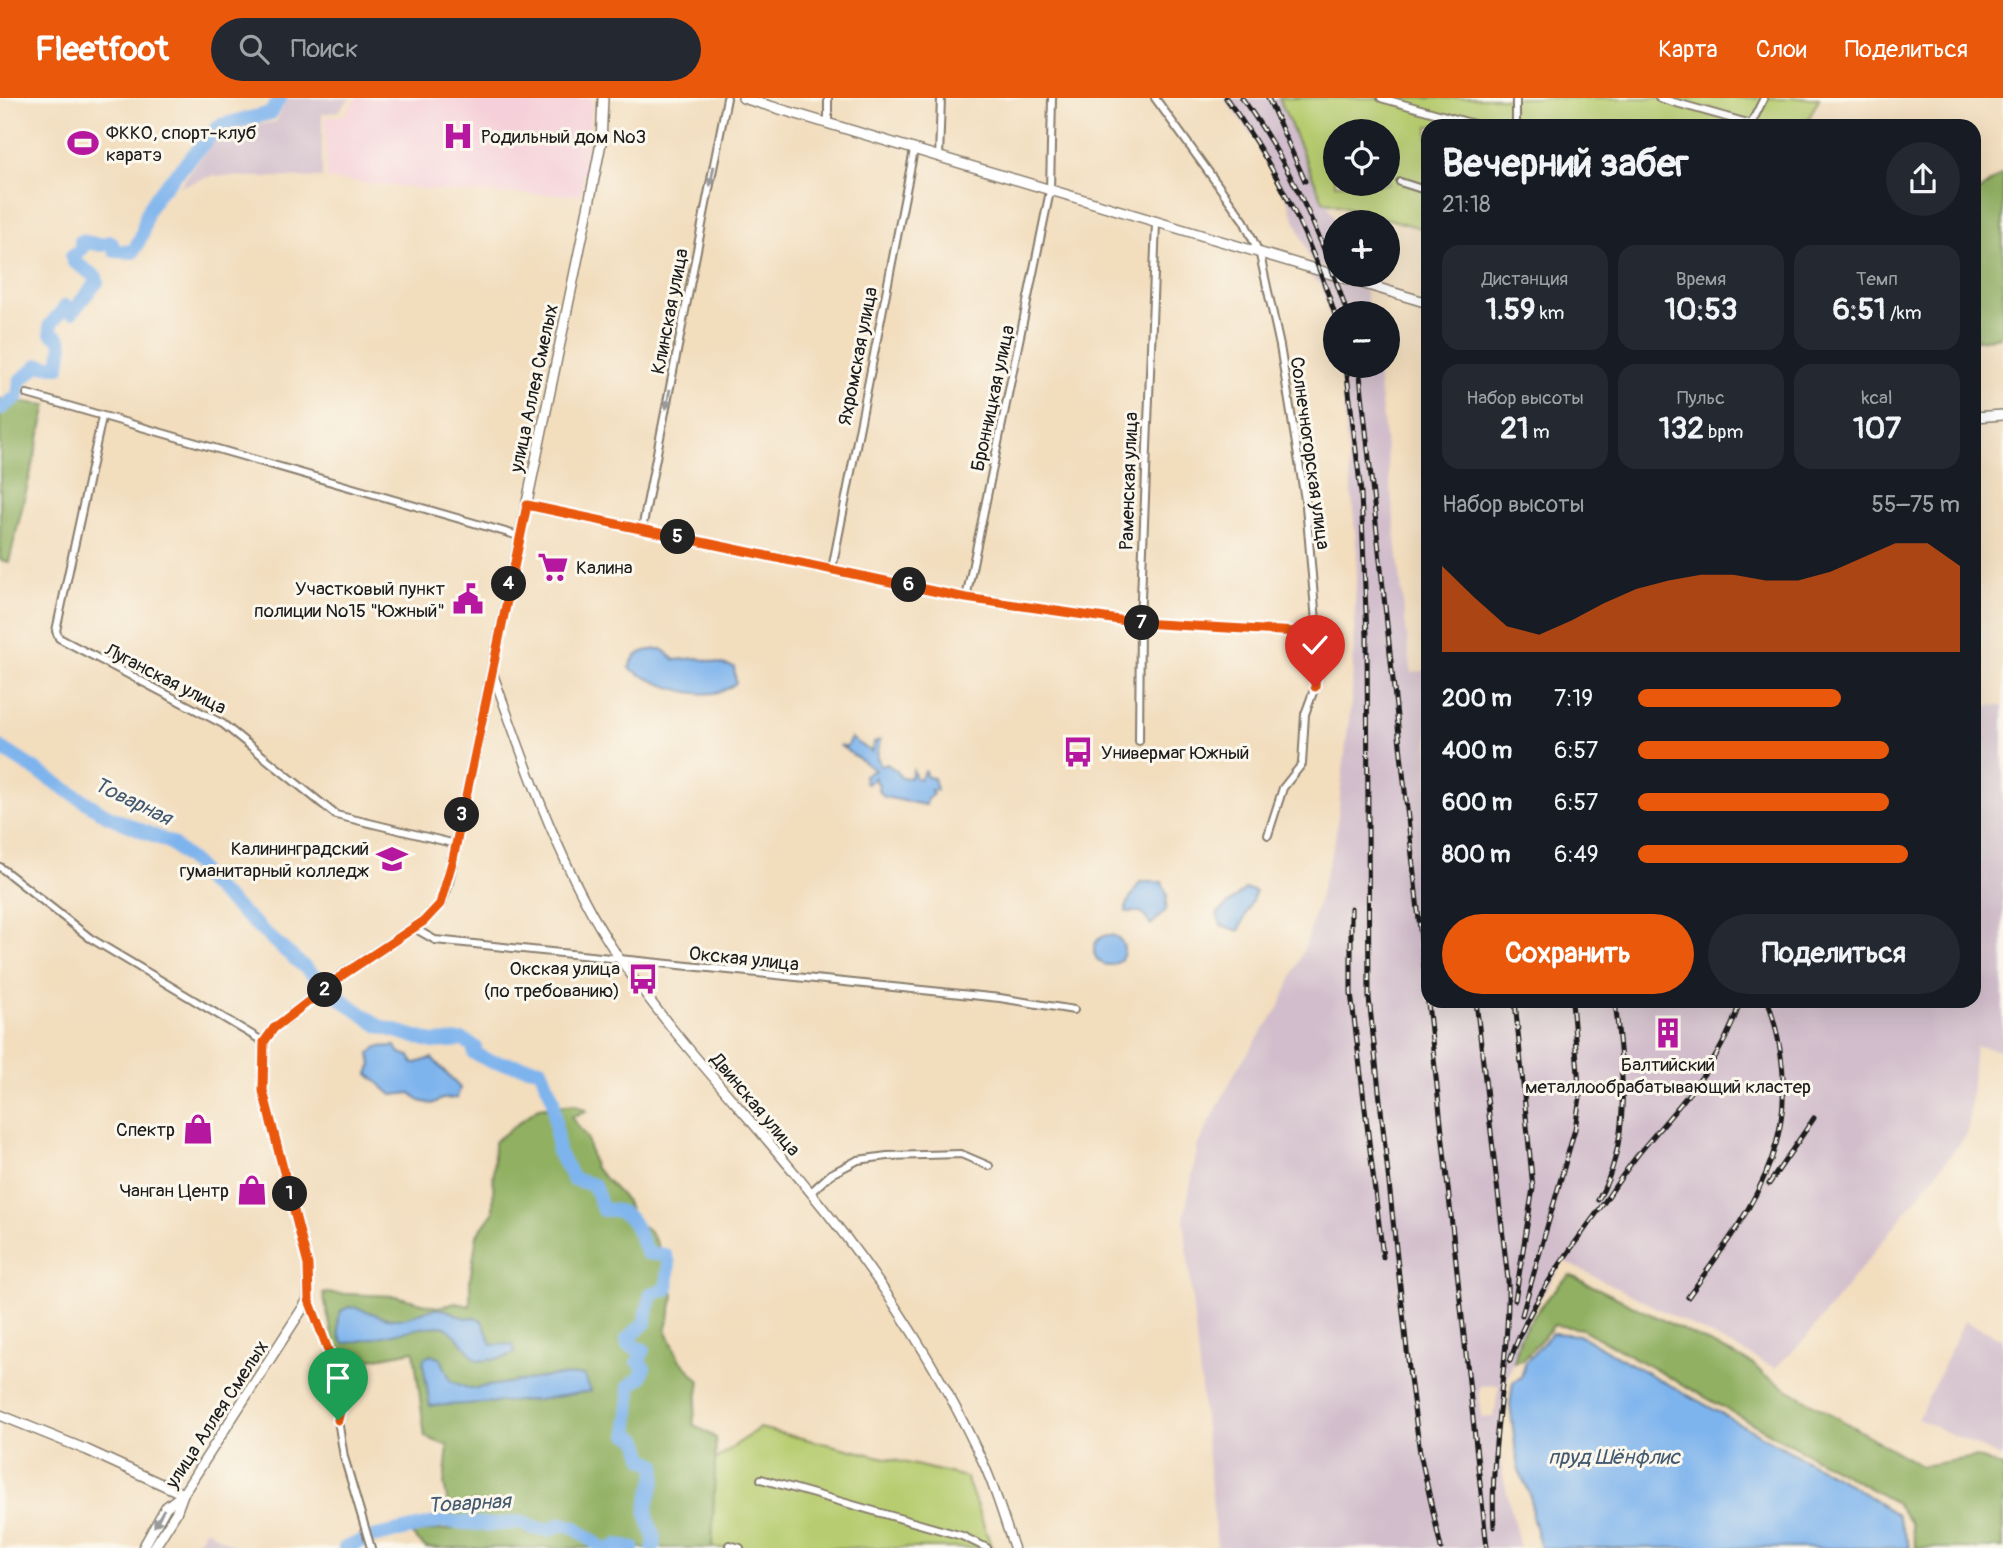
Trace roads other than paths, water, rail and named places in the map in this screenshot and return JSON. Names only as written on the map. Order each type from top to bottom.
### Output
[{"type":"main road","name":"улица Аллея Смелых","points":[[264,1042],[274,1028],[329,986],[414,928],[440,904],[447,887],[601,143],[603,98]]},
{"type":"main road","points":[[743,98],[1260,255],[1421,301]]},
{"type":"main road","points":[[1981,416],[2003,415]]},
{"type":"main road","points":[[264,1042],[263,1091],[308,1265],[309,1300]]},
{"type":"main road","name":"улица Аллея Смелых","points":[[154,1548],[176,1513],[183,1494],[309,1300]]},
{"type":"main road","points":[[0,1415],[87,1450],[183,1494],[166,1507],[143,1548]]},
{"type":"street","name":"Клинская улица","points":[[642,529],[727,98]]},
{"type":"street","points":[[828,98],[828,124]]},
{"type":"street","points":[[939,158],[941,98]]},
{"type":"street","points":[[1050,191],[1052,98]]},
{"type":"street","name":"Солнечногорская улица","points":[[1155,98],[1244,221],[1260,255],[1280,346],[1306,506],[1317,633],[1315,687],[1305,714],[1302,764],[1283,788],[1268,835]]},
{"type":"street","points":[[1381,98],[1456,119]]},
{"type":"street","points":[[1516,98],[1516,119]]},
{"type":"street","points":[[1659,98],[1686,102],[1734,119]]},
{"type":"street","points":[[1754,119],[1764,98]]},
{"type":"street","name":"Яхромская улица","points":[[832,569],[914,150]]},
{"type":"street","points":[[1400,182],[1421,189]]},
{"type":"street","name":"Бронницкая улица","points":[[966,598],[1050,191]]},
{"type":"street","name":"Раменская улица","points":[[1139,741],[1140,623],[1156,223]]},
{"type":"street","points":[[27,394],[519,536]]},
{"type":"street","name":"Луганская улица","points":[[102,417],[56,631],[58,638],[223,724],[336,815],[456,844]]},
{"type":"street","points":[[527,505],[966,598],[1140,623],[1317,633]]},
{"type":"street","name":"Двинская улица","points":[[492,671],[573,875],[622,961],[682,1041],[811,1192],[865,1264],[923,1350],[980,1455],[1014,1548]]},
{"type":"street","points":[[0,867],[90,938],[264,1042]]},
{"type":"street","name":"Окская улица","points":[[414,928],[435,940],[1000,999],[1074,1010]]},
{"type":"street","points":[[811,1192],[831,1174],[858,1160],[907,1154],[961,1154],[989,1166]]},
{"type":"street","points":[[309,1300],[344,1392],[338,1420],[344,1457],[371,1548]]},
{"type":"street","points":[[761,1479],[962,1536],[988,1548]]},
{"type":"street","points":[[729,1545],[740,1548]]},
{"type":"water","points":[[662,649],[675,660],[697,658],[734,667],[736,683],[725,690],[712,693],[682,691],[653,681],[629,668],[641,652]]},
{"type":"water","points":[[851,738],[872,752],[874,743],[880,740],[877,757],[881,766],[887,764],[897,771],[900,777],[910,778],[913,770],[916,778],[920,779],[925,771],[927,777],[934,778],[937,790],[931,790],[933,794],[927,799],[926,805],[884,797],[878,789],[879,784],[875,782],[875,777],[865,783],[864,775],[875,770],[839,745],[846,747]]},
{"type":"water","points":[[1140,882],[1162,882],[1167,895],[1166,910],[1151,925],[1141,912],[1126,912],[1126,905]]},
{"type":"water","points":[[1245,889],[1256,891],[1239,931],[1221,925],[1217,914]]},
{"type":"water","points":[[1109,935],[1120,939],[1124,950],[1120,961],[1109,965],[1098,961],[1094,950],[1098,939]]},
{"type":"water","points":[[395,1046],[400,1053],[410,1056],[413,1064],[432,1058],[460,1088],[457,1098],[442,1099],[432,1104],[420,1101],[411,1093],[392,1095],[368,1074],[372,1064],[369,1054],[377,1047]]},
{"type":"water","points":[[349,1307],[390,1319],[402,1319],[439,1309],[464,1317],[475,1317],[482,1321],[492,1345],[513,1344],[515,1353],[503,1358],[478,1361],[451,1331],[440,1326],[344,1343],[339,1332],[339,1319],[341,1311]]},
{"type":"water","name":"пруд Шёнфлис","points":[[1552,1333],[1579,1335],[1851,1485],[1897,1515],[1910,1548],[1541,1548],[1532,1516],[1531,1497],[1518,1468],[1510,1404],[1513,1382],[1521,1377],[1526,1362]]},
{"type":"water","points":[[431,1355],[441,1359],[451,1381],[470,1389],[553,1376],[584,1375],[591,1391],[538,1400],[430,1406],[423,1363],[424,1358]]},
{"type":"waterway","name":"Товарная","points":[[0,409],[18,396],[20,381],[38,365],[59,367],[62,348],[60,340],[51,333],[50,325],[66,306],[72,312],[97,282],[96,277],[73,261],[72,256],[82,248],[81,241],[101,245],[111,242],[115,251],[133,252],[142,235],[147,212],[157,195],[220,125],[271,113],[280,98]]},
{"type":"waterway","name":"Товарная","points":[[0,747],[106,815],[171,843],[197,866],[208,882],[282,948],[345,1002],[379,1026],[433,1042],[464,1040],[475,1047],[474,1053],[490,1061],[540,1069],[553,1099],[558,1152],[573,1179],[594,1185],[603,1210],[614,1210],[628,1216],[647,1253],[665,1255],[669,1263],[667,1289],[651,1294],[645,1323],[627,1339],[628,1345],[644,1350],[638,1361],[644,1368],[641,1377],[629,1386],[628,1434],[638,1440],[644,1459],[655,1464],[655,1478],[647,1509],[654,1535],[653,1548]]},
{"type":"waterway","name":"Товарная","points":[[372,1537],[444,1521],[490,1525],[522,1522],[533,1528],[549,1530],[561,1524],[574,1527],[602,1548]]},
{"type":"waterway","name":"Товарная","points":[[345,1548],[362,1541]]},
{"type":"waterway","name":"Товарная","points":[[612,1548],[618,1545],[633,1548]]},
{"type":"railway","points":[[1226,98],[1244,123],[1290,202],[1330,301]]},
{"type":"railway","points":[[1242,98],[1275,149],[1303,201],[1343,301]]},
{"type":"railway","points":[[1268,98],[1305,181]]},
{"type":"railway","points":[[1347,378],[1361,493],[1367,636],[1369,998],[1410,1378],[1420,1453],[1441,1548]]},
{"type":"railway","points":[[1360,378],[1421,939]]},
{"type":"railway","points":[[1351,908],[1351,993],[1383,1257]]},
{"type":"railway","points":[[1429,1008],[1487,1548]]},
{"type":"railway","points":[[1477,1008],[1508,1280],[1506,1342],[1494,1465],[1494,1527]]},
{"type":"railway","points":[[1515,1300],[1533,1188],[1516,1008]]},
{"type":"railway","points":[[1522,1315],[1575,1129],[1580,1097],[1573,1008]]},
{"type":"railway","points":[[1598,1200],[1609,1177],[1621,1128],[1622,1077],[1616,1008]]},
{"type":"railway","points":[[1510,1361],[1526,1321],[1547,1284],[1634,1160],[1698,1082],[1723,1044],[1737,1008]]},
{"type":"railway","points":[[1688,1297],[1737,1227],[1771,1160],[1780,1125],[1783,1088],[1780,1047],[1770,1008]]},
{"type":"railway","points":[[1769,1184],[1814,1118]]},
{"type":"place","name":"Родильный дом №3","points":[[458,136]]},
{"type":"place","name":"ФККО, спорт-клуб каратэ","points":[[83,143]]},
{"type":"place","name":"Калина","points":[[553,567]]},
{"type":"place","name":"Участковый пункт полиции №15 \"Южный\"","points":[[468,599]]},
{"type":"place","name":"Универмаг Южный","points":[[1078,752]]},
{"type":"place","name":"Калининградский гуманитарный колледж","points":[[392,859]]},
{"type":"place","name":"Окская улица (по требованию)","points":[[643,979]]},
{"type":"place","name":"Балтийский металлообрабатывающий кластер","points":[[1668,1033]]},
{"type":"place","name":"Спектр","points":[[198,1129]]},
{"type":"place","name":"Чанган Центр","points":[[252,1190]]}]
